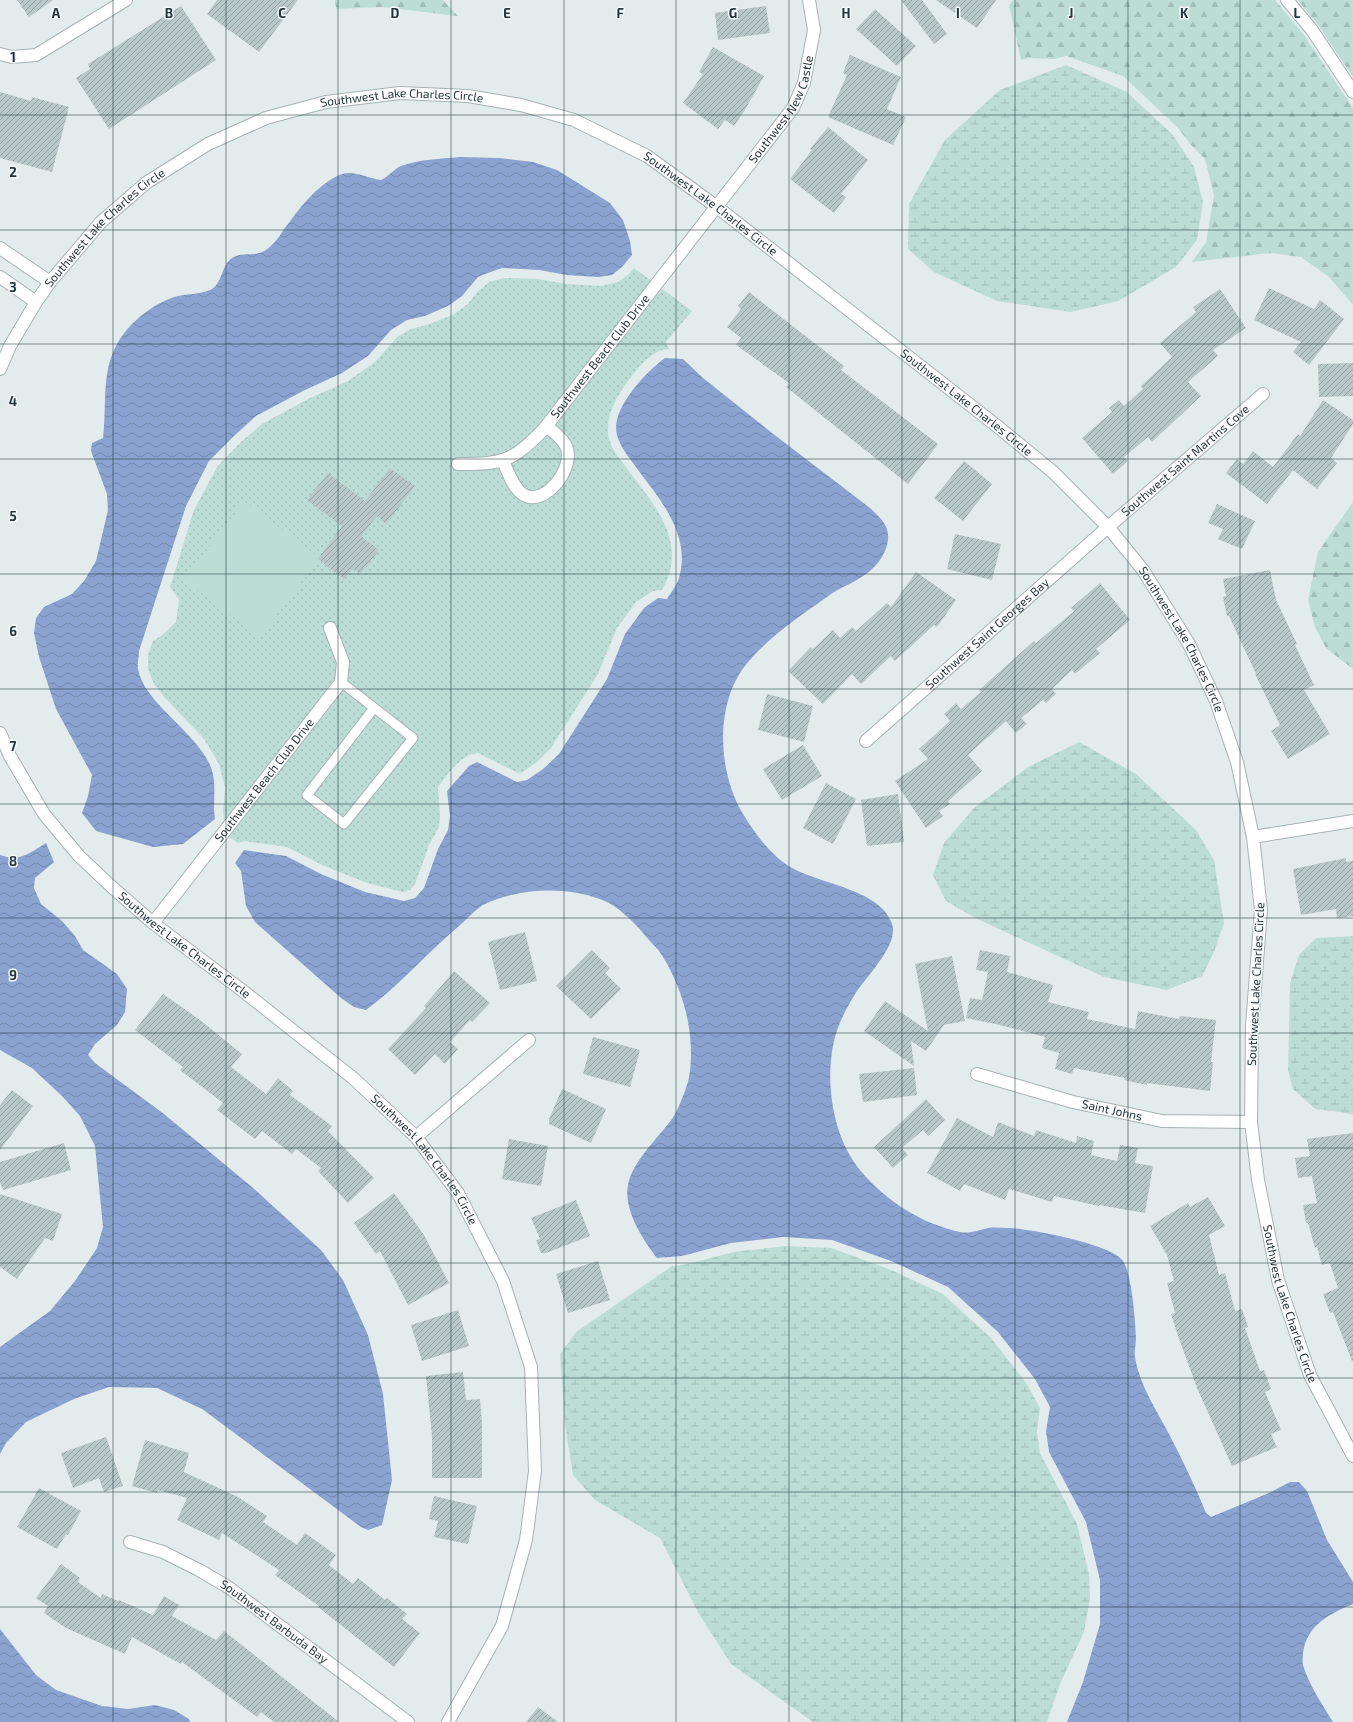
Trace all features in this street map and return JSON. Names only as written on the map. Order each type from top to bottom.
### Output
[{"type":"street","points":[[0,54],[12,57],[36,55],[126,0]]},
{"type":"street","name":"Southwest New Castle","points":[[717,207],[793,108],[804,83],[814,30],[809,0]]},
{"type":"street","points":[[1287,0],[1312,30],[1353,92]]},
{"type":"street","name":"Southwest Lake Charles Circle","points":[[0,369],[10,346],[36,302],[50,282],[101,222],[146,184],[208,144],[266,118],[326,102],[400,93],[468,96],[521,105],[574,120],[648,156],[717,207],[996,426],[1053,472],[1108,527],[1143,570],[1189,644],[1216,701],[1237,762],[1253,837],[1261,910],[1252,1026],[1251,1122],[1258,1180],[1278,1280],[1310,1375],[1353,1456]]},
{"type":"street","name":"Southwest Beach Club Drive","points":[[458,464],[486,464],[507,460],[529,444],[546,426],[717,207]]},
{"type":"street","points":[[0,248],[50,282]]},
{"type":"street","points":[[0,276],[36,302]]},
{"type":"street","name":"Southwest Saint Martins Cove","points":[[1108,527],[1263,394]]},
{"type":"street","points":[[503,461],[520,492],[525,496],[535,498],[545,493],[558,481],[565,471],[568,462],[566,447],[561,440],[546,426]]},
{"type":"street","name":"Southwest Saint Georges Bay","points":[[866,741],[1108,527]]},
{"type":"street","points":[[330,628],[343,662],[341,682]]},
{"type":"street","name":"Southwest Beach Club Drive","points":[[153,923],[341,682]]},
{"type":"street","name":"Southwest Lake Charles Circle","points":[[0,733],[10,756],[44,814],[79,856],[153,923],[347,1073],[416,1137],[458,1193],[503,1281],[531,1367],[535,1471],[526,1540],[502,1626],[448,1722]]},
{"type":"street","points":[[1253,837],[1353,821]]},
{"type":"street","points":[[416,1137],[529,1040]]},
{"type":"street","name":"Saint Johns","points":[[977,1074],[1073,1102],[1162,1121],[1251,1122]]},
{"type":"street","name":"Southwest Barbuda Bay","points":[[130,1542],[163,1552],[199,1570],[228,1587],[408,1722]]},
{"type":"lane","points":[[341,682],[413,738],[344,824],[307,795],[374,708]]},
{"type":"green space","points":[[335,0],[443,0],[458,16],[382,7],[336,9]]},
{"type":"green space","points":[[1013,0],[1275,0],[1304,35],[1353,108],[1353,305],[1329,277],[1301,257],[1270,253],[1192,262],[1206,242],[1214,195],[1205,159],[1190,144],[1179,129],[1123,76],[1066,56],[1054,59],[1029,58],[1021,60],[1009,5]]},
{"type":"green space","points":[[1298,0],[1353,0],[1353,77],[1319,26]]},
{"type":"green space","points":[[1066,65],[1127,92],[1173,135],[1194,167],[1203,202],[1197,240],[1176,267],[1118,301],[1071,312],[997,301],[934,272],[908,249],[909,204],[945,140],[1000,90]]},
{"type":"green space","points":[[634,268],[692,311],[666,342],[669,349],[657,352],[647,359],[622,389],[609,417],[608,424],[608,437],[619,459],[647,494],[664,524],[670,539],[672,556],[670,572],[662,590],[653,591],[636,602],[617,628],[598,674],[551,748],[537,762],[523,772],[518,773],[478,753],[466,757],[460,761],[438,787],[440,815],[439,827],[429,845],[415,884],[410,890],[403,892],[367,883],[324,866],[287,847],[244,841],[238,843],[218,829],[224,822],[223,811],[225,788],[219,764],[204,739],[165,698],[154,684],[148,669],[148,654],[153,641],[161,636],[176,622],[179,600],[170,587],[194,510],[217,467],[241,442],[262,424],[308,399],[348,381],[375,362],[397,337],[411,329],[430,324],[454,314],[468,304],[477,292],[489,282],[504,278],[538,279],[567,284],[600,286],[618,282],[628,275]]},
{"type":"green space","points":[[244,501],[320,558],[260,637],[184,580]]},
{"type":"green space","points":[[1353,502],[1353,669],[1326,648],[1315,627],[1308,600],[1318,552]]},
{"type":"green space","points":[[1079,742],[1136,774],[1196,830],[1214,860],[1224,923],[1214,952],[1202,976],[1167,990],[1104,977],[977,919],[946,901],[933,875],[944,843],[974,808],[1028,767]]},
{"type":"green space","points":[[1353,936],[1353,1115],[1315,1109],[1293,1089],[1288,1071],[1290,983],[1299,955],[1316,938]]},
{"type":"green space","points":[[785,1246],[831,1248],[889,1269],[943,1294],[991,1338],[1027,1384],[1040,1408],[1037,1431],[1040,1453],[1077,1524],[1089,1574],[1090,1599],[1084,1632],[1060,1684],[1047,1722],[813,1722],[731,1664],[699,1614],[660,1538],[595,1500],[573,1475],[565,1425],[560,1354],[576,1332],[672,1266],[683,1265],[734,1252]]},
{"type":"water","points":[[460,157],[500,158],[533,162],[557,170],[610,203],[623,220],[630,241],[632,255],[622,267],[612,275],[598,277],[567,275],[539,270],[502,268],[478,277],[462,296],[448,306],[425,316],[407,320],[391,330],[368,356],[342,373],[303,391],[256,416],[209,461],[186,506],[139,651],[138,669],[142,681],[150,694],[193,740],[210,765],[214,779],[215,819],[183,844],[153,847],[96,831],[82,813],[88,796],[92,775],[56,709],[39,657],[34,633],[36,618],[44,607],[72,594],[84,581],[96,561],[108,510],[107,494],[91,451],[92,443],[103,438],[106,380],[111,357],[116,346],[134,322],[160,303],[178,296],[210,290],[220,279],[228,261],[232,258],[241,255],[260,253],[266,250],[276,241],[298,210],[310,197],[323,185],[337,176],[353,173],[381,180],[401,166],[415,162]]},
{"type":"water","points":[[665,358],[683,359],[703,378],[772,433],[870,508],[883,522],[888,532],[885,551],[875,566],[863,576],[831,594],[788,625],[767,642],[749,661],[738,677],[730,695],[725,715],[723,736],[724,757],[734,797],[748,822],[766,846],[780,860],[796,870],[850,890],[877,904],[886,913],[892,924],[893,932],[887,950],[857,991],[846,1009],[836,1033],[832,1053],[830,1074],[831,1095],[841,1136],[849,1154],[860,1170],[881,1192],[905,1209],[931,1223],[960,1232],[971,1232],[988,1228],[1009,1228],[1051,1234],[1088,1243],[1104,1249],[1116,1255],[1123,1261],[1129,1276],[1135,1320],[1135,1355],[1137,1368],[1145,1388],[1198,1493],[1206,1513],[1211,1517],[1269,1493],[1290,1482],[1299,1482],[1307,1491],[1327,1540],[1353,1582],[1353,1604],[1320,1622],[1309,1635],[1305,1643],[1303,1653],[1303,1665],[1309,1680],[1333,1722],[1067,1722],[1083,1682],[1100,1624],[1100,1580],[1086,1522],[1049,1452],[1046,1431],[1050,1407],[1035,1379],[998,1332],[948,1287],[891,1261],[832,1240],[783,1237],[731,1243],[682,1256],[657,1258],[640,1233],[631,1214],[628,1204],[628,1185],[630,1176],[640,1159],[677,1111],[688,1081],[691,1062],[691,1046],[682,999],[670,970],[656,948],[636,925],[618,909],[609,903],[594,897],[562,891],[546,890],[529,892],[497,899],[477,909],[390,990],[366,1010],[354,1007],[341,998],[255,922],[246,906],[241,871],[235,863],[244,850],[286,856],[321,874],[365,892],[404,901],[415,898],[424,888],[438,849],[448,830],[450,816],[447,791],[469,766],[477,762],[517,782],[527,780],[543,769],[559,754],[607,679],[625,634],[644,608],[658,598],[667,599],[678,581],[682,551],[674,524],[659,498],[621,446],[617,435],[616,425],[624,403],[631,392],[648,372]]},
{"type":"water","points":[[46,843],[54,862],[35,878],[34,888],[41,904],[62,921],[75,936],[83,950],[117,974],[127,989],[125,1012],[117,1025],[95,1044],[88,1055],[95,1063],[164,1114],[252,1187],[321,1250],[343,1280],[368,1335],[383,1394],[392,1480],[382,1525],[368,1530],[361,1527],[202,1409],[157,1388],[109,1387],[74,1399],[26,1422],[6,1443],[0,1454],[0,1347],[50,1311],[75,1281],[97,1248],[103,1227],[95,1146],[80,1116],[62,1096],[32,1068],[0,1050],[0,855],[7,857],[19,857],[30,853]]},
{"type":"water","points":[[0,1629],[36,1675],[56,1690],[102,1706],[128,1709],[155,1705],[174,1710],[189,1719],[190,1722],[0,1722]]},
{"type":"building","points":[[17,0],[53,0],[29,17]]},
{"type":"building","points":[[217,0],[298,0],[259,52],[207,14]]},
{"type":"building","points":[[901,0],[922,0],[947,34],[934,44]]},
{"type":"building","points":[[936,0],[996,0],[977,28]]},
{"type":"building","points":[[181,6],[216,60],[109,129],[76,78],[90,69],[88,64]]},
{"type":"building","points":[[766,6],[770,33],[718,40],[715,13]]},
{"type":"building","points":[[875,9],[916,46],[897,66],[856,29]]},
{"type":"building","points":[[713,47],[764,76],[745,110],[734,126],[725,120],[718,129],[683,103],[703,74],[699,72]]},
{"type":"building","points":[[850,55],[901,77],[887,109],[906,117],[893,145],[828,117],[847,75],[843,73]]},
{"type":"building","points":[[0,92],[31,101],[32,97],[69,107],[52,172],[0,158]]},
{"type":"building","points":[[828,127],[868,160],[841,194],[846,197],[834,213],[790,179],[812,150],[810,149]]},
{"type":"building","points":[[1269,288],[1314,309],[1320,300],[1344,319],[1309,365],[1293,352],[1301,342],[1254,320]]},
{"type":"building","points":[[1220,289],[1246,328],[1213,350],[1218,356],[1188,382],[1201,396],[1152,442],[1148,437],[1124,457],[1128,461],[1113,474],[1082,438],[1112,412],[1109,408],[1119,400],[1124,406],[1143,389],[1141,386],[1172,357],[1160,343],[1196,312],[1193,307]]},
{"type":"building","points":[[749,292],[844,366],[841,370],[938,444],[908,484],[786,387],[789,383],[736,345],[741,338],[727,327],[741,309],[738,306]]},
{"type":"building","points":[[1353,363],[1353,396],[1319,397],[1318,364]]},
{"type":"building","points":[[1323,400],[1353,420],[1353,424],[1331,458],[1337,463],[1317,489],[1293,470],[1267,504],[1226,473],[1237,459],[1243,464],[1253,451],[1273,467],[1298,434],[1300,436]]},
{"type":"building","points":[[964,461],[992,484],[963,521],[934,498]]},
{"type":"building","points":[[390,468],[415,486],[386,524],[377,516],[361,536],[379,550],[360,574],[353,568],[344,579],[318,559],[342,526],[307,500],[328,473],[365,501]]},
{"type":"building","points":[[1217,504],[1255,521],[1242,549],[1218,539],[1223,529],[1208,523]]},
{"type":"building","points":[[955,534],[1001,544],[992,580],[947,569]]},
{"type":"building","points":[[1270,570],[1276,600],[1297,644],[1295,645],[1314,685],[1304,690],[1330,734],[1288,759],[1271,731],[1280,725],[1229,616],[1227,616],[1223,597],[1226,596],[1223,579]]},
{"type":"building","points":[[916,572],[956,600],[937,627],[934,625],[895,661],[891,656],[861,684],[852,674],[823,704],[788,671],[811,647],[813,649],[833,630],[840,638],[852,627],[856,631],[887,603],[891,607]]},
{"type":"building","points":[[1100,583],[1130,620],[1096,649],[1100,653],[1075,674],[1072,670],[1052,689],[1056,694],[1046,703],[1043,700],[1021,718],[1027,724],[1016,733],[1006,721],[968,755],[982,771],[948,801],[950,804],[939,811],[943,816],[926,828],[895,781],[928,759],[919,749],[950,721],[944,714],[956,703],[961,709],[981,692],[979,690],[1034,641],[1036,643],[1074,611],[1071,608]]},
{"type":"building","points":[[767,694],[813,706],[804,742],[758,730]]},
{"type":"building","points":[[803,745],[822,776],[782,800],[763,769]]},
{"type":"building","points":[[826,783],[856,799],[833,844],[803,828]]},
{"type":"building","points":[[898,794],[904,842],[867,846],[861,800]]},
{"type":"building","points":[[1346,858],[1346,862],[1353,861],[1353,916],[1337,918],[1336,909],[1301,915],[1293,869]]},
{"type":"building","points":[[525,932],[537,981],[500,990],[488,942]]},
{"type":"building","points":[[592,950],[610,968],[605,973],[621,989],[591,1019],[556,986]]},
{"type":"building","points":[[980,950],[1010,956],[1007,972],[1053,985],[1048,1002],[1089,1012],[1087,1019],[1135,1029],[1138,1011],[1179,1019],[1180,1016],[1216,1020],[1211,1062],[1213,1062],[1210,1091],[1147,1083],[1147,1085],[1124,1080],[1125,1078],[1074,1068],[1072,1074],[1055,1069],[1059,1053],[1042,1048],[1045,1037],[966,1018],[970,998],[982,1000],[988,972],[976,970]]},
{"type":"building","points":[[952,956],[965,1021],[944,1025],[926,1051],[911,1041],[914,1066],[864,1031],[885,1001],[928,1031],[915,964]]},
{"type":"building","points":[[454,971],[490,1003],[472,1022],[470,1020],[450,1042],[458,1049],[445,1064],[435,1054],[415,1075],[388,1049],[426,1008],[424,1006]]},
{"type":"building","points":[[163,994],[200,1020],[242,1054],[231,1067],[266,1094],[278,1078],[293,1091],[290,1095],[332,1126],[328,1131],[374,1178],[348,1203],[318,1171],[321,1168],[296,1149],[292,1154],[262,1131],[255,1139],[217,1110],[223,1103],[180,1070],[183,1067],[135,1030]]},
{"type":"building","points":[[593,1037],[640,1050],[630,1087],[583,1074]]},
{"type":"building","points":[[914,1068],[917,1095],[863,1102],[859,1074]]},
{"type":"building","points":[[562,1089],[606,1109],[591,1143],[549,1124],[549,1119]]},
{"type":"building","points":[[12,1090],[33,1106],[0,1150],[0,1105]]},
{"type":"building","points":[[926,1099],[945,1120],[928,1136],[923,1130],[902,1148],[908,1155],[893,1168],[874,1147]]},
{"type":"building","points":[[957,1118],[993,1137],[998,1122],[1034,1136],[1036,1130],[1076,1143],[1077,1136],[1094,1141],[1091,1155],[1117,1161],[1120,1145],[1138,1148],[1135,1163],[1153,1166],[1145,1213],[1099,1206],[1054,1196],[1052,1202],[1009,1189],[1005,1200],[964,1184],[960,1191],[927,1173]]},
{"type":"building","points":[[1353,1133],[1352,1361],[1333,1312],[1330,1313],[1323,1294],[1338,1288],[1330,1263],[1322,1265],[1317,1247],[1315,1248],[1308,1223],[1306,1223],[1303,1205],[1317,1203],[1312,1176],[1298,1178],[1295,1158],[1310,1156],[1307,1139]]},
{"type":"building","points":[[509,1139],[548,1146],[541,1186],[502,1179]]},
{"type":"building","points":[[64,1143],[71,1170],[3,1190],[0,1182],[0,1162]]},
{"type":"building","points":[[394,1193],[424,1235],[449,1283],[408,1305],[380,1251],[376,1254],[354,1223]]},
{"type":"building","points":[[0,1194],[62,1214],[53,1241],[45,1238],[17,1279],[0,1267]]},
{"type":"building","points":[[1208,1197],[1225,1226],[1209,1235],[1219,1275],[1225,1273],[1235,1311],[1242,1309],[1248,1327],[1245,1328],[1260,1371],[1264,1370],[1271,1389],[1265,1392],[1281,1430],[1271,1434],[1277,1447],[1232,1466],[1197,1388],[1178,1336],[1171,1314],[1175,1313],[1167,1283],[1174,1281],[1167,1255],[1150,1226],[1188,1203],[1190,1207]]},
{"type":"building","points":[[576,1200],[590,1236],[546,1253],[541,1253],[536,1240],[540,1239],[531,1218]]},
{"type":"building","points":[[598,1261],[610,1300],[568,1313],[556,1274]]},
{"type":"building","points":[[458,1310],[469,1346],[422,1361],[411,1325]]},
{"type":"building","points":[[463,1372],[466,1400],[480,1399],[482,1424],[482,1478],[432,1478],[432,1436],[426,1376]]},
{"type":"building","points":[[106,1437],[123,1486],[104,1492],[99,1478],[73,1488],[61,1453]]},
{"type":"building","points":[[145,1440],[189,1453],[184,1472],[238,1497],[267,1516],[263,1522],[297,1545],[305,1533],[336,1555],[329,1565],[353,1584],[358,1578],[385,1600],[387,1598],[407,1614],[402,1619],[420,1633],[394,1667],[318,1607],[319,1606],[275,1575],[279,1570],[222,1533],[219,1540],[177,1520],[187,1498],[158,1490],[157,1493],[132,1486]]},
{"type":"building","points":[[39,1488],[81,1511],[68,1535],[66,1534],[57,1549],[17,1527]]},
{"type":"building","points":[[434,1496],[477,1506],[468,1544],[434,1537],[438,1521],[429,1519]]},
{"type":"building","points":[[61,1564],[80,1578],[78,1582],[101,1598],[102,1594],[153,1615],[164,1596],[179,1605],[172,1616],[216,1640],[224,1631],[339,1722],[274,1722],[261,1712],[257,1717],[182,1662],[181,1664],[132,1637],[125,1654],[66,1628],[44,1613],[48,1606],[36,1598]]},
{"type":"building","points":[[538,1707],[558,1722],[526,1722]]}]
